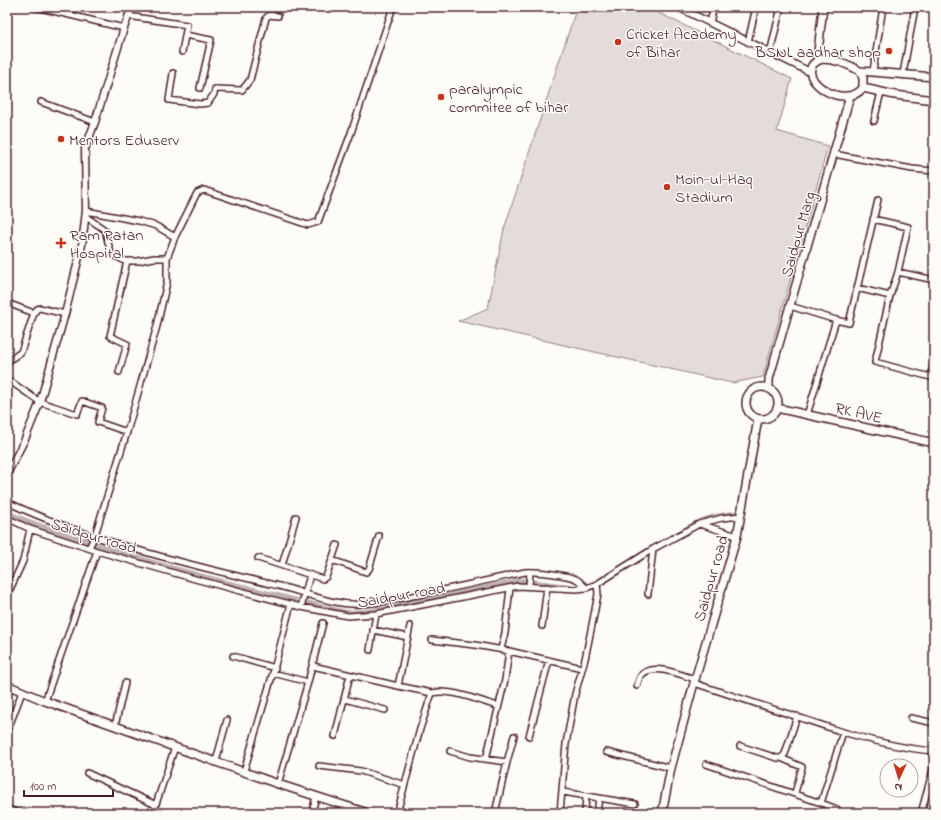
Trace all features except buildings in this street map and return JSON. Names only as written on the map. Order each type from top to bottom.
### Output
[{"type":"main road","points":[[817,61],[823,7]]},
{"type":"main road","points":[[818,46],[830,59]]},
{"type":"main road","points":[[864,88],[860,92],[850,96],[842,96],[821,88],[814,83],[810,72],[812,65],[817,61],[830,59],[846,64],[860,71],[934,77]]},
{"type":"main road","points":[[860,71],[863,78],[864,88]]},
{"type":"main road","points":[[864,88],[895,95],[934,100]]},
{"type":"main road","name":"Saidpur Marg","points":[[769,389],[769,379],[850,96]]},
{"type":"main road","points":[[760,387],[769,389],[776,396],[778,402],[778,408],[773,415],[766,419],[758,419],[750,415],[746,408],[746,399],[750,392],[760,387],[769,379]]},
{"type":"main road","name":"RK AVE","points":[[778,408],[934,443]]},
{"type":"main road","name":"Saidpur road","points":[[662,813],[672,768],[695,681],[737,536],[758,419]]},
{"type":"main road","points":[[7,685],[45,701],[278,784],[368,813]]},
{"type":"street","points":[[36,7],[124,28]]},
{"type":"street","points":[[7,474],[25,439],[40,402],[65,314],[79,261],[86,214],[85,148],[95,122],[132,7]]},
{"type":"street","points":[[90,547],[95,536],[127,432],[157,326],[166,282],[167,258],[175,237],[198,193],[204,190],[308,225],[318,222],[351,133],[393,7]]},
{"type":"street","points":[[680,7],[810,72]]},
{"type":"street","points":[[710,22],[714,7]]},
{"type":"street","points":[[748,42],[756,7]]},
{"type":"street","points":[[770,53],[781,7]]},
{"type":"street","points":[[873,71],[883,7]]},
{"type":"street","points":[[903,74],[915,7]]},
{"type":"street","points":[[173,73],[169,100],[200,104],[208,103],[214,94],[215,89],[242,90],[250,80],[266,18],[269,15],[278,16]]},
{"type":"street","points":[[128,16],[187,25],[182,52]]},
{"type":"street","points":[[185,35],[211,40],[200,88]]},
{"type":"street","points":[[874,121],[881,92]]},
{"type":"street","points":[[41,102],[95,122]]},
{"type":"street","points":[[834,154],[912,169],[934,171]]},
{"type":"street","points":[[790,306],[849,323],[878,200]]},
{"type":"street","points":[[86,214],[139,221],[156,226],[175,237]]},
{"type":"street","points":[[86,214],[105,230],[111,254],[127,261],[167,258]]},
{"type":"street","points":[[873,219],[908,227],[875,362],[932,377],[934,363]]},
{"type":"street","points":[[119,372],[127,344],[110,336],[127,261]]},
{"type":"street","points":[[898,272],[934,280]]},
{"type":"street","points":[[857,288],[890,296]]},
{"type":"street","points":[[7,303],[34,313]]},
{"type":"street","points":[[7,362],[21,352],[34,313],[37,309],[40,308],[65,314]]},
{"type":"street","points":[[807,415],[836,320]]},
{"type":"street","points":[[7,379],[40,402],[77,414],[82,402],[102,408],[98,422],[127,432]]},
{"type":"street","points":[[7,502],[53,522],[148,553],[304,595],[361,606],[530,574],[573,578],[578,580],[586,588]]},
{"type":"street","name":"Saidpur road","points":[[7,518],[30,529],[90,547],[97,551],[195,579],[340,615],[361,615],[376,614],[530,585],[576,589],[586,588],[597,584],[653,549],[699,524],[722,518],[741,516]]},
{"type":"street","points":[[282,565],[296,517]]},
{"type":"street","points":[[699,524],[737,536]]},
{"type":"street","points":[[7,596],[23,561],[30,529]]},
{"type":"street","points":[[332,560],[366,572],[370,569],[379,536]]},
{"type":"street","points":[[258,558],[320,579],[325,578],[337,545]]},
{"type":"street","points":[[648,594],[653,549]]},
{"type":"street","points":[[45,701],[97,551]]},
{"type":"street","points":[[530,574],[530,585]]},
{"type":"street","points":[[301,605],[310,575]]},
{"type":"street","points":[[560,813],[566,744],[575,694],[598,594],[597,584]]},
{"type":"street","points":[[542,626],[547,587]]},
{"type":"street","points":[[501,649],[505,633],[510,588]]},
{"type":"street","points":[[244,771],[274,670],[291,604]]},
{"type":"street","points":[[361,606],[361,615]]},
{"type":"street","points":[[370,650],[376,614]]},
{"type":"street","points":[[278,784],[313,666],[323,623]]},
{"type":"street","points":[[398,686],[410,626]]},
{"type":"street","points":[[373,630],[408,637]]},
{"type":"street","points":[[432,640],[475,644],[582,668]]},
{"type":"street","points":[[486,759],[505,680],[509,651]]},
{"type":"street","points":[[233,656],[308,682]]},
{"type":"street","points":[[529,736],[549,660]]},
{"type":"street","points":[[313,666],[432,693],[439,691],[447,692],[498,706]]},
{"type":"street","points":[[637,686],[640,676],[655,669],[695,681],[842,732],[917,750],[934,751]]},
{"type":"street","points":[[335,736],[350,675]]},
{"type":"street","points":[[115,726],[124,683]]},
{"type":"street","points":[[7,732],[22,692]]},
{"type":"street","points":[[397,813],[420,729],[432,693]]},
{"type":"street","points":[[345,699],[385,710]]},
{"type":"street","points":[[781,758],[785,754],[797,716]]},
{"type":"street","points":[[911,718],[934,723]]},
{"type":"street","points":[[216,761],[227,720]]},
{"type":"street","points":[[821,803],[842,732]]},
{"type":"street","points":[[496,813],[514,736]]},
{"type":"street","points":[[740,746],[781,758],[802,767],[795,793]]},
{"type":"street","points":[[153,813],[175,747]]},
{"type":"street","points":[[450,751],[470,757],[507,762]]},
{"type":"street","points":[[606,752],[672,768]]},
{"type":"street","points":[[706,764],[795,793],[837,809],[836,813]]},
{"type":"street","points":[[319,766],[361,771],[404,785]]},
{"type":"street","points":[[920,813],[934,766]]},
{"type":"street","points":[[87,773],[156,805]]},
{"type":"street","points":[[563,792],[635,804]]},
{"type":"street","points":[[312,813],[316,796]]},
{"type":"street","points":[[584,811],[586,796]]},
{"type":"street","points":[[597,813],[599,798]]},
{"type":"street","points":[[7,810],[20,813]]},
{"type":"shaded area","name":"Moin-ul-Haq Stadium","points":[[577,7],[647,7],[792,79],[777,131],[828,146],[763,377],[732,383],[458,321],[488,308],[504,229]]},
{"type":"waterway","points":[[7,513],[50,530],[156,564],[347,613],[368,612],[521,581],[569,587]]},
{"type":"waterway","points":[[694,525],[710,518],[740,513]]},
{"type":"place","name":"Cricket Academy of Bihar","points":[[618,42]]},
{"type":"place","name":"BSNL aadhar shop","points":[[889,51]]},
{"type":"place","name":"paralympic commitee of bihar","points":[[441,97]]},
{"type":"place","name":"Mentors Eduserv","points":[[61,139]]},
{"type":"place","name":"Moin-ul-Haq Stadium","points":[[667,187]]},
{"type":"place","name":"Ram Ratan Hospital","points":[[61,243]]}]
